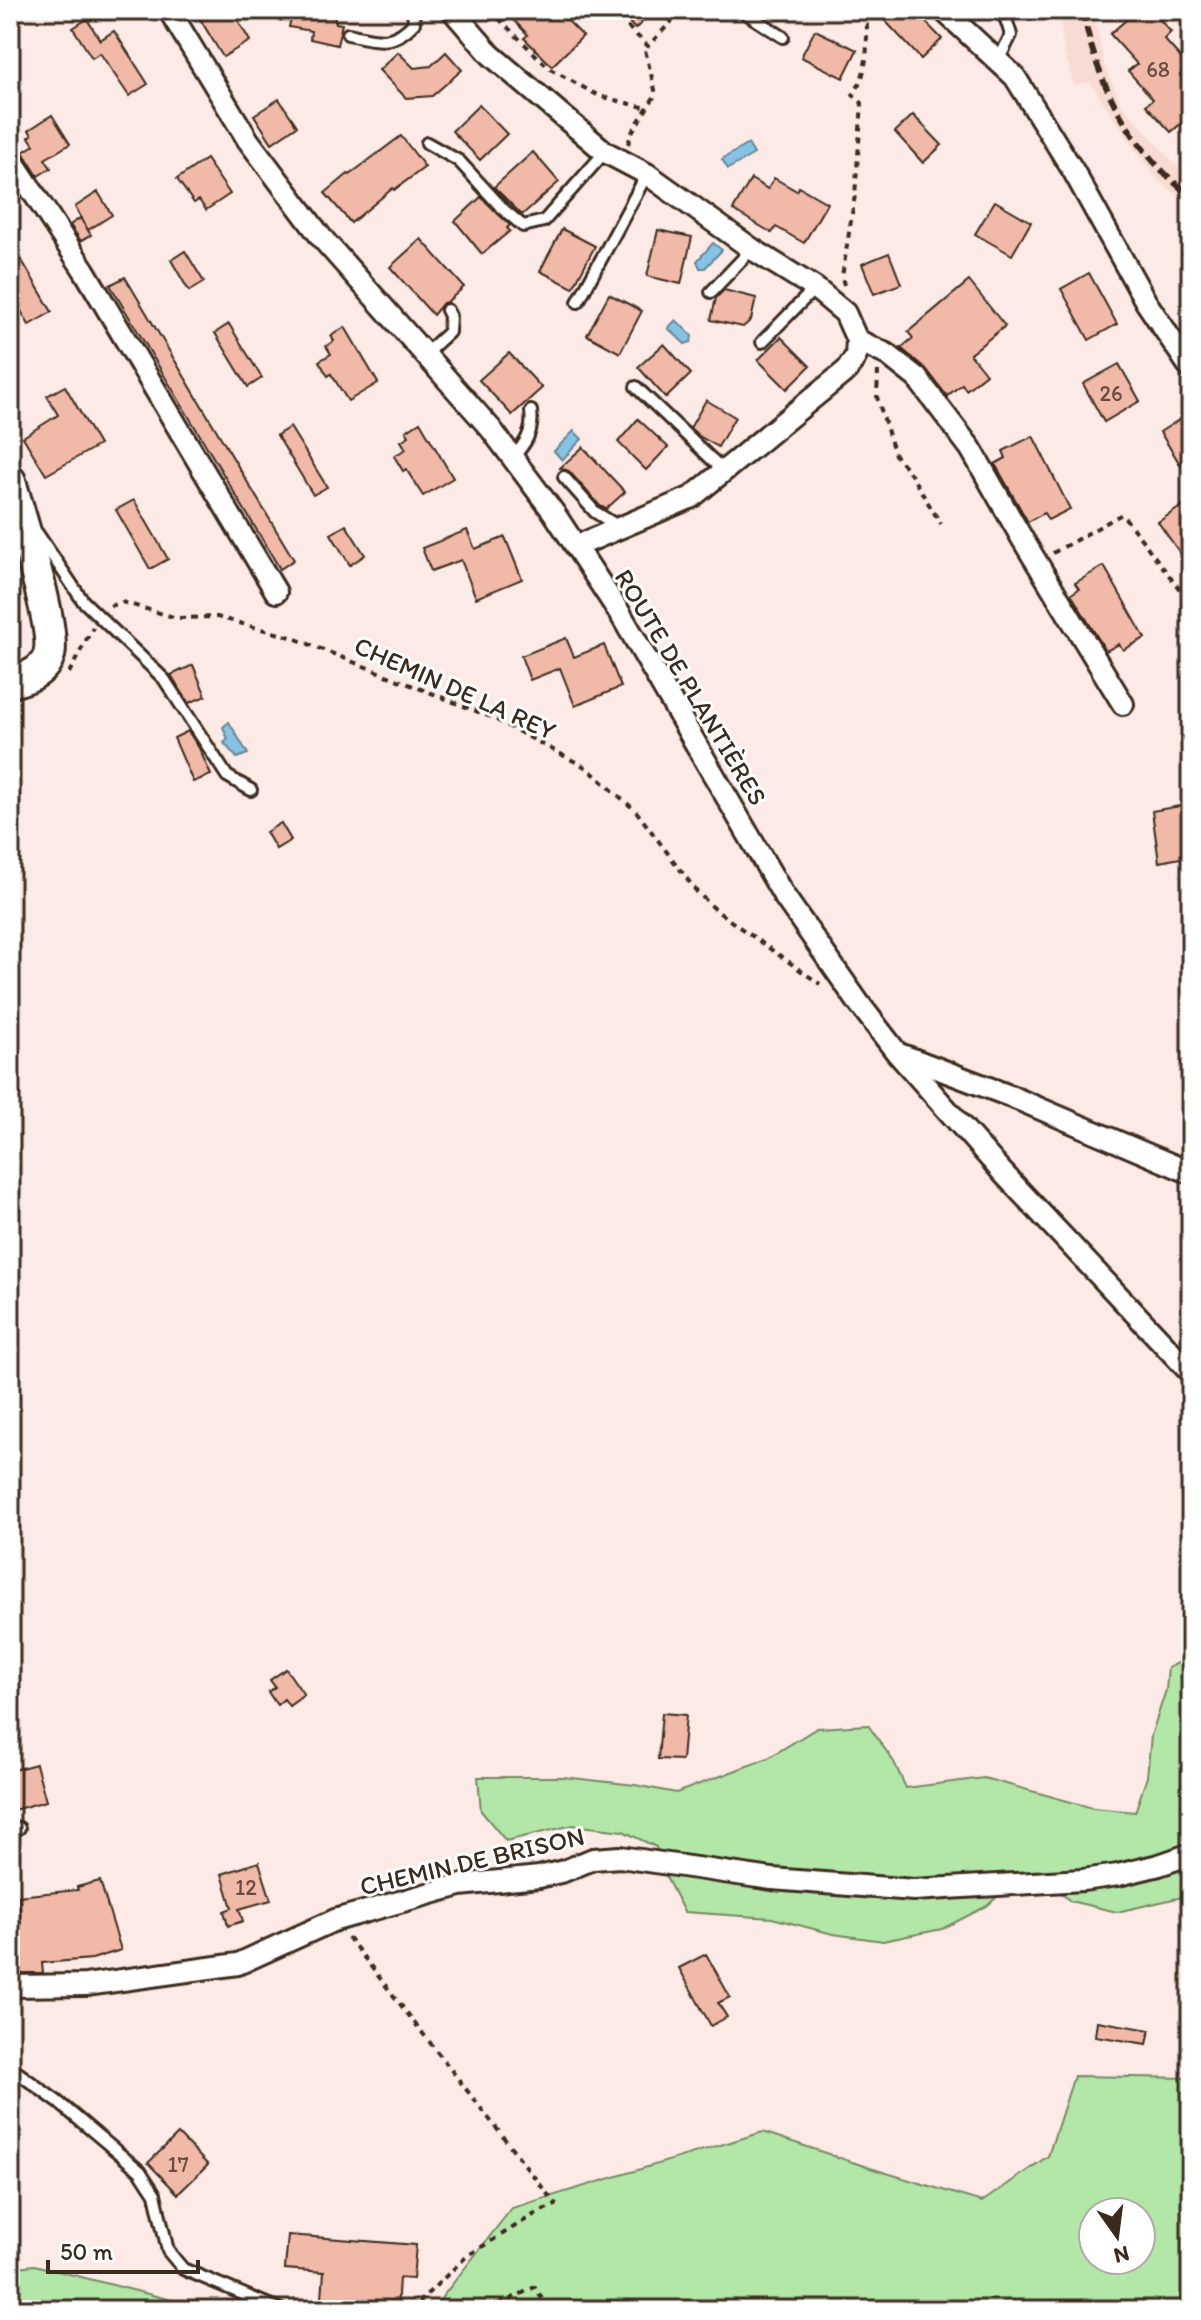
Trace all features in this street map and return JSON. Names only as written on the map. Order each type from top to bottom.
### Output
[{"type":"street","name":"ROUTE DE PLANTIÈRES","points":[[169,10],[248,140],[321,237],[491,429],[577,546],[621,615],[784,896],[858,1002],[897,1053],[1003,1173],[1191,1373]]},
{"type":"street","points":[[452,10],[491,55],[605,152],[647,174],[752,249],[815,288],[845,313],[857,340],[856,356],[847,370],[692,497],[577,546]]},
{"type":"street","points":[[943,10],[1015,77],[1074,172],[1146,302],[1191,369]]},
{"type":"street","points":[[10,157],[84,270],[276,592]]},
{"type":"street","points":[[857,340],[888,355],[917,378],[971,449],[1123,704]]},
{"type":"street","points":[[10,682],[25,679],[39,670],[49,656],[49,630],[13,493]]},
{"type":"street","points":[[897,1053],[1010,1096],[1191,1173]]},
{"type":"street","name":"CHEMIN DE BRISON","points":[[10,1986],[86,1985],[238,1964],[335,1920],[460,1885],[539,1877],[593,1859],[620,1857],[772,1879],[914,1890],[1106,1877],[1191,1854]]},
{"type":"lane","points":[[348,34],[381,41],[393,40],[414,23],[413,10]]},
{"type":"lane","points":[[741,10],[783,37]]},
{"type":"lane","points":[[997,10],[1006,19],[1011,35],[998,61]]},
{"type":"lane","points":[[427,143],[459,161],[523,226],[544,221],[605,152]]},
{"type":"lane","points":[[578,302],[647,174]]},
{"type":"lane","points":[[711,292],[752,249]]},
{"type":"lane","points":[[762,342],[815,288]]},
{"type":"lane","points":[[425,354],[449,332],[450,316],[447,310]]},
{"type":"lane","points":[[636,387],[725,472]]},
{"type":"lane","points":[[512,459],[528,440],[531,411]]},
{"type":"lane","points":[[564,477],[595,512],[619,527]]},
{"type":"lane","points":[[13,493],[83,601],[164,679],[227,776],[251,790]]},
{"type":"lane","points":[[10,2067],[58,2102],[140,2171],[155,2194],[168,2251],[183,2269],[281,2310]]},
{"type":"path","points":[[490,10],[550,69],[599,96],[647,108]]},
{"type":"path","points":[[610,10],[648,46]]},
{"type":"path","points":[[627,147],[632,132],[656,94],[645,50],[672,21],[674,10]]},
{"type":"path","points":[[840,309],[847,300],[842,277],[855,195],[862,103],[853,95],[863,80],[867,10]]},
{"type":"path","points":[[857,340],[878,371],[877,397],[895,455],[908,470],[941,524]]},
{"type":"path","points":[[1047,556],[1122,514],[1191,604]]},
{"type":"path","name":"CHEMIN DE LA REY","points":[[98,616],[106,608],[122,602],[177,618],[217,617],[291,637],[491,717],[587,768],[636,811],[697,892],[718,912],[820,983]]},
{"type":"path","points":[[335,1920],[556,2205],[540,2211],[467,2256],[420,2301],[423,2309]]},
{"type":"path","points":[[488,2310],[535,2287],[545,2304],[543,2310]]},
{"type":"shaded area","points":[[1059,10],[1093,10],[1104,64],[1122,105],[1191,178],[1191,205],[1160,182],[1090,82],[1074,84],[1064,51]]},
{"type":"green space","points":[[1186,1659],[1191,1660],[1191,1895],[1117,1912],[1070,1901],[1053,1886],[999,1895],[987,1906],[942,1929],[883,1941],[833,1934],[772,1918],[684,1912],[666,1877],[656,1847],[623,1831],[573,1825],[506,1841],[481,1811],[478,1777],[563,1777],[676,1793],[768,1758],[817,1728],[868,1725],[894,1762],[906,1788],[984,1778],[1093,1808],[1135,1812],[1147,1777],[1151,1736],[1166,1690],[1168,1668]]},
{"type":"green space","points":[[1074,2076],[1191,2078],[1191,2310],[432,2310],[512,2208],[763,2132],[982,2202],[1048,2156]]},
{"type":"green space","points":[[34,2265],[211,2310],[10,2310],[10,2268]]},
{"type":"water","points":[[748,144],[754,154],[728,169],[722,159]]},
{"type":"water","points":[[713,243],[722,250],[705,268],[700,268],[697,261]]},
{"type":"water","points":[[676,320],[692,336],[691,342],[685,344],[668,328]]},
{"type":"water","points":[[574,431],[582,439],[562,460],[554,451]]},
{"type":"water","points":[[229,722],[248,754],[237,758],[224,743],[228,739],[223,727]]},
{"type":"building","points":[[215,10],[232,10],[250,41],[223,57],[200,19]]},
{"type":"building","points":[[293,10],[333,10],[336,23],[342,24],[337,45],[310,39],[311,31],[289,27]]},
{"type":"building","points":[[504,10],[557,10],[583,36],[552,66],[524,38],[528,35]]},
{"type":"building","points":[[618,10],[655,10],[635,29]]},
{"type":"building","points":[[875,10],[914,10],[942,39],[921,59]]},
{"type":"building","points":[[1120,10],[1151,10],[1171,32],[1164,39],[1189,67],[1180,75],[1191,88],[1191,115],[1171,132],[1146,105],[1153,99],[1128,71],[1137,64],[1110,34],[1127,19]]},
{"type":"building","points":[[87,19],[100,40],[114,31],[148,84],[129,96],[100,53],[92,58],[73,28]]},
{"type":"building","points":[[815,30],[857,50],[843,78],[801,57]]},
{"type":"building","points":[[398,52],[414,68],[431,66],[446,52],[462,70],[432,96],[406,98],[379,70]]},
{"type":"building","points":[[279,99],[297,126],[272,143],[254,115]]},
{"type":"building","points":[[479,105],[507,134],[480,160],[452,131]]},
{"type":"building","points":[[52,115],[70,144],[45,159],[51,168],[38,176],[23,152],[34,145],[29,130]]},
{"type":"building","points":[[913,115],[942,145],[923,163],[895,132]]},
{"type":"building","points":[[401,136],[425,167],[393,188],[351,223],[325,193]]},
{"type":"building","points":[[533,152],[559,182],[522,215],[494,187]]},
{"type":"building","points":[[206,159],[230,194],[206,210],[199,200],[194,203],[177,179]]},
{"type":"building","points":[[774,178],[797,191],[799,187],[827,203],[804,243],[776,227],[772,233],[733,210],[751,179],[768,189]]},
{"type":"building","points":[[98,192],[112,215],[88,230],[75,207]]},
{"type":"building","points":[[481,197],[510,225],[507,228],[510,231],[482,254],[455,221]]},
{"type":"building","points":[[995,201],[1031,222],[1012,255],[975,234]]},
{"type":"building","points":[[80,218],[91,235],[81,241],[70,225]]},
{"type":"building","points":[[562,229],[595,246],[573,288],[540,271]]},
{"type":"building","points":[[658,230],[692,237],[681,284],[647,276]]},
{"type":"building","points":[[421,239],[464,287],[433,315],[390,267]]},
{"type":"building","points":[[10,240],[52,312],[29,325],[10,292]]},
{"type":"building","points":[[185,251],[204,282],[189,291],[171,260]]},
{"type":"building","points":[[889,253],[901,284],[874,294],[862,264]]},
{"type":"building","points":[[1089,273],[1117,324],[1089,340],[1061,289]]},
{"type":"building","points":[[125,277],[294,560],[280,569],[110,285]]},
{"type":"building","points":[[969,281],[1005,326],[970,354],[986,374],[966,390],[962,384],[947,396],[927,370],[901,348],[913,338],[908,332]]},
{"type":"building","points":[[724,290],[756,298],[751,320],[743,327],[711,320],[716,298]]},
{"type":"building","points":[[609,294],[642,311],[620,353],[587,335]]},
{"type":"building","points":[[229,324],[262,378],[248,387],[215,333]]},
{"type":"building","points":[[345,327],[378,383],[348,401],[319,361],[331,354],[326,346],[334,341],[331,336]]},
{"type":"building","points":[[781,337],[810,366],[787,389],[758,360]]},
{"type":"building","points":[[664,344],[691,374],[666,398],[638,367]]},
{"type":"building","points":[[509,353],[542,388],[512,415],[479,380]]},
{"type":"building","points":[[1119,364],[1140,401],[1104,422],[1083,384]]},
{"type":"building","points":[[65,386],[99,445],[46,475],[23,437],[58,415],[47,396]]},
{"type":"building","points":[[706,400],[735,417],[718,447],[690,428]]},
{"type":"building","points":[[1191,412],[1191,457],[1180,464],[1160,432]]},
{"type":"building","points":[[638,419],[668,447],[646,470],[618,442]]},
{"type":"building","points":[[420,422],[453,478],[423,496],[394,456],[406,449],[401,441],[409,436],[406,431]]},
{"type":"building","points":[[290,427],[327,487],[313,495],[277,435]]},
{"type":"building","points":[[1033,436],[1070,509],[1048,520],[1044,513],[1028,522],[995,464],[1006,458],[1003,451]]},
{"type":"building","points":[[583,447],[625,492],[606,509],[569,471],[560,468]]},
{"type":"building","points":[[134,500],[168,559],[150,569],[116,510]]},
{"type":"building","points":[[1191,500],[1191,545],[1180,553],[1158,522]]},
{"type":"building","points":[[346,525],[365,555],[350,565],[331,534]]},
{"type":"building","points":[[467,530],[475,549],[505,537],[522,579],[476,598],[461,560],[431,571],[422,548]]},
{"type":"building","points":[[1104,566],[1145,638],[1123,650],[1119,644],[1106,651],[1071,594],[1079,589],[1075,583]]},
{"type":"building","points":[[566,638],[574,657],[604,645],[621,687],[575,706],[560,668],[530,680],[521,656]]},
{"type":"building","points":[[193,665],[206,696],[189,703],[171,675]]},
{"type":"building","points":[[188,731],[211,775],[193,782],[174,738]]},
{"type":"building","points":[[1191,804],[1191,856],[1159,862],[1152,811]]},
{"type":"building","points":[[281,823],[291,840],[276,849],[266,832]]},
{"type":"building","points":[[286,1669],[304,1695],[289,1706],[284,1699],[277,1705],[268,1692],[275,1687],[270,1680]]},
{"type":"building","points":[[662,1713],[686,1715],[682,1760],[658,1759]]},
{"type":"building","points":[[36,1764],[46,1801],[10,1811],[10,1771]]},
{"type":"building","points":[[259,1862],[271,1900],[239,1909],[243,1921],[228,1926],[224,1911],[232,1908],[222,1874]]},
{"type":"building","points":[[100,1881],[121,1950],[92,1959],[42,1963],[43,1973],[10,1973],[10,1927],[21,1926],[18,1896],[78,1890],[77,1887]]},
{"type":"building","points":[[706,1954],[730,1997],[718,2003],[727,2017],[711,2026],[679,1968]]},
{"type":"building","points":[[1097,2021],[1150,2030],[1147,2044],[1095,2036]]},
{"type":"building","points":[[178,2134],[208,2165],[178,2194],[148,2163]]},
{"type":"building","points":[[288,2235],[416,2245],[413,2279],[399,2278],[397,2310],[321,2310],[324,2272],[285,2269]]},
{"type":"railway","points":[[1083,10],[1097,63],[1119,113],[1151,158],[1191,196]]}]
